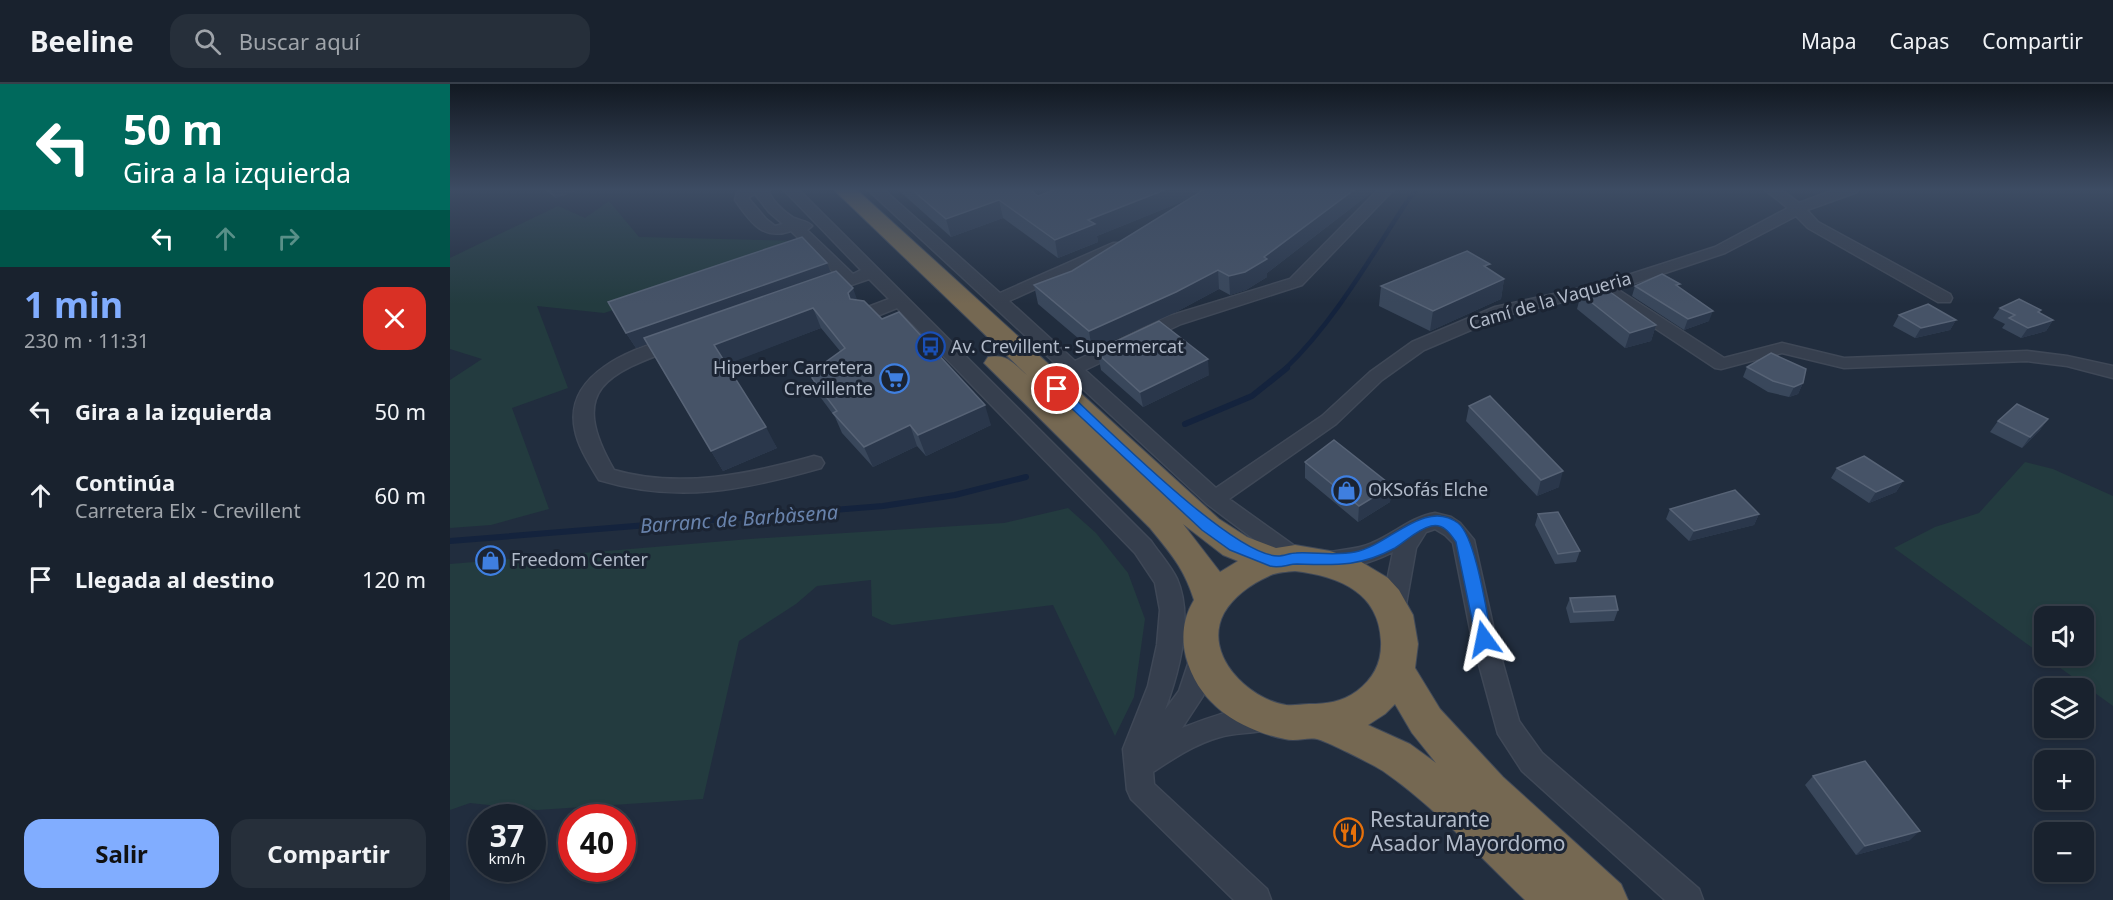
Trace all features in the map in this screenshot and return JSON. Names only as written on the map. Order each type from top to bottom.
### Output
[{"type":"highway","points":[[858,227],[1161,520],[1203,573],[1212,601]]},
{"type":"highway","points":[[884,227],[1207,527],[1235,546],[1298,560],[1365,578],[1386,597],[1397,617],[1401,656],[1392,680],[1373,701],[1344,717],[1309,724],[1267,719],[1240,707],[1212,679],[1202,656],[1201,627],[1212,601],[1231,580],[1260,565],[1298,560]]},
{"type":"highway","points":[[1396,669],[1425,720],[1531,831],[1605,900]]},
{"type":"highway","points":[[1322,722],[1396,757],[1446,796],[1558,900]]},
{"type":"street","points":[[767,227],[776,231],[787,227]]},
{"type":"street","points":[[795,227],[850,280]]},
{"type":"street","points":[[812,227],[829,229],[1143,547],[1166,581],[1172,610],[1169,645],[1161,687],[1136,749],[1141,790],[1256,900]]},
{"type":"street","points":[[917,227],[1214,499],[1298,560],[1358,557],[1389,544],[1426,521],[1438,520],[1453,527],[1463,540],[1484,639],[1507,726],[1532,762],[1688,900]]},
{"type":"street","points":[[1072,369],[1175,320],[1296,282],[1350,227]]},
{"type":"street","name":"Camí de la Vaqueria","points":[[1214,499],[1329,420],[1377,376],[1418,346],[1502,311],[1605,288],[1720,250],[1764,227]]},
{"type":"street","points":[[1817,227],[1944,298]]},
{"type":"street","points":[[998,300],[1129,239]]},
{"type":"street","points":[[948,254],[1023,357]]},
{"type":"street","points":[[806,296],[872,272]]},
{"type":"street","points":[[1605,288],[1721,364],[1782,348],[1844,363],[2027,356],[2067,361],[2113,372]]},
{"type":"street","points":[[868,316],[902,303]]},
{"type":"street","points":[[928,329],[1050,413]]},
{"type":"street","points":[[696,335],[626,360],[603,374],[592,387],[583,406],[583,427],[606,475],[626,483],[670,486],[731,481],[786,472],[814,464]]},
{"type":"street","points":[[1393,610],[1405,548],[1418,526]]},
{"type":"street","points":[[1138,766],[1190,696],[1202,656]]},
{"type":"street","points":[[1138,766],[1181,740],[1221,725],[1267,719]]},
{"type":"green space","points":[[514,227],[631,227],[639,237],[801,241],[789,255],[604,313],[537,306],[568,388],[512,408],[549,509],[491,525],[450,528],[450,380],[482,359],[450,349],[450,258]]},
{"type":"green space","points":[[2025,462],[2053,469],[2113,496],[2113,706],[2094,692],[2094,678],[2074,678],[2058,666],[2094,666],[2094,606],[2034,606],[2034,649],[1894,548],[1935,527],[1979,513]]},
{"type":"green space","points":[[1068,508],[1096,533],[1128,573],[1145,619],[1134,697],[1115,736],[1053,605],[892,625],[872,616],[871,580],[817,586],[796,604],[739,641],[703,799],[628,804],[558,804],[558,809],[546,809],[546,804],[470,803],[450,810],[450,564],[750,539],[1004,523]]},
{"type":"building","points":[[1037,227],[1087,227],[1055,240]]},
{"type":"building","points":[[1143,227],[1304,227],[1264,257],[1267,259],[1245,272],[1229,276],[1218,270],[1176,292],[1089,331],[1034,285],[1072,271]]},
{"type":"building","points":[[802,237],[827,263],[626,333],[608,302]]},
{"type":"building","points":[[1467,251],[1490,264],[1484,266],[1504,279],[1433,311],[1381,286]]},
{"type":"building","name":"Hiperber Carretera Crevillente","points":[[836,271],[853,288],[848,293],[850,299],[864,301],[882,319],[899,312],[985,405],[918,435],[910,425],[864,447],[833,413],[837,411],[812,378],[816,369],[845,348],[813,308],[714,345],[766,427],[711,451],[644,338]]},
{"type":"building","points":[[1662,274],[1680,284],[1676,285],[1713,311],[1688,319],[1635,286]]},
{"type":"building","points":[[1606,289],[1656,325],[1630,333],[1581,294]]},
{"type":"building","points":[[2019,299],[2041,310],[2038,312],[2053,320],[2028,328],[2009,318],[2015,315],[2000,308]]},
{"type":"building","points":[[1928,304],[1956,320],[1921,328],[1899,315]]},
{"type":"building","points":[[1159,321],[1208,359],[1140,392],[1098,354],[1107,350],[1104,347]]},
{"type":"building","points":[[1771,353],[1806,369],[1803,383],[1794,387],[1773,381],[1747,367]]},
{"type":"building","points":[[1490,396],[1563,471],[1541,480],[1469,406]]},
{"type":"building","points":[[2017,404],[2048,419],[2030,437],[1998,421]]},
{"type":"building","points":[[1334,440],[1392,486],[1359,506],[1305,462]]},
{"type":"building","points":[[1864,456],[1903,481],[1876,492],[1837,468]]},
{"type":"building","points":[[1735,490],[1759,514],[1694,531],[1670,509]]},
{"type":"building","points":[[1558,512],[1580,551],[1558,554],[1538,514]]},
{"type":"building","points":[[1615,596],[1618,610],[1574,612],[1570,598]]},
{"type":"building","points":[[1865,761],[1920,831],[1865,846],[1813,776]]},
{"type":"waterway","name":"Barranc de Barbàsena","points":[[1285,369],[1336,310],[1391,227]]},
{"type":"waterway","name":"Barranc de Barbàsena","points":[[1185,424],[1252,396],[1287,368]]},
{"type":"waterway","name":"Barranc de Barbàsena","points":[[450,541],[883,506],[955,495],[1026,477]]},
{"type":"place","name":"Av. Crevillent - Supermercat","points":[[930,347]]},
{"type":"place","name":"Hiperber Carretera Crevillente","points":[[894,378]]},
{"type":"place","name":"OKSofás Elche","points":[[1347,490]]},
{"type":"place","name":"Freedom Center","points":[[490,560]]},
{"type":"place","name":"Restaurante Asador Mayordomo","points":[[1349,832]]},
{"type":"route","points":[[1057,389],[1207,527],[1235,546],[1276,562],[1295,558],[1324,561],[1358,557],[1389,544],[1426,521],[1438,520],[1453,527],[1463,540],[1484,639]]}]
